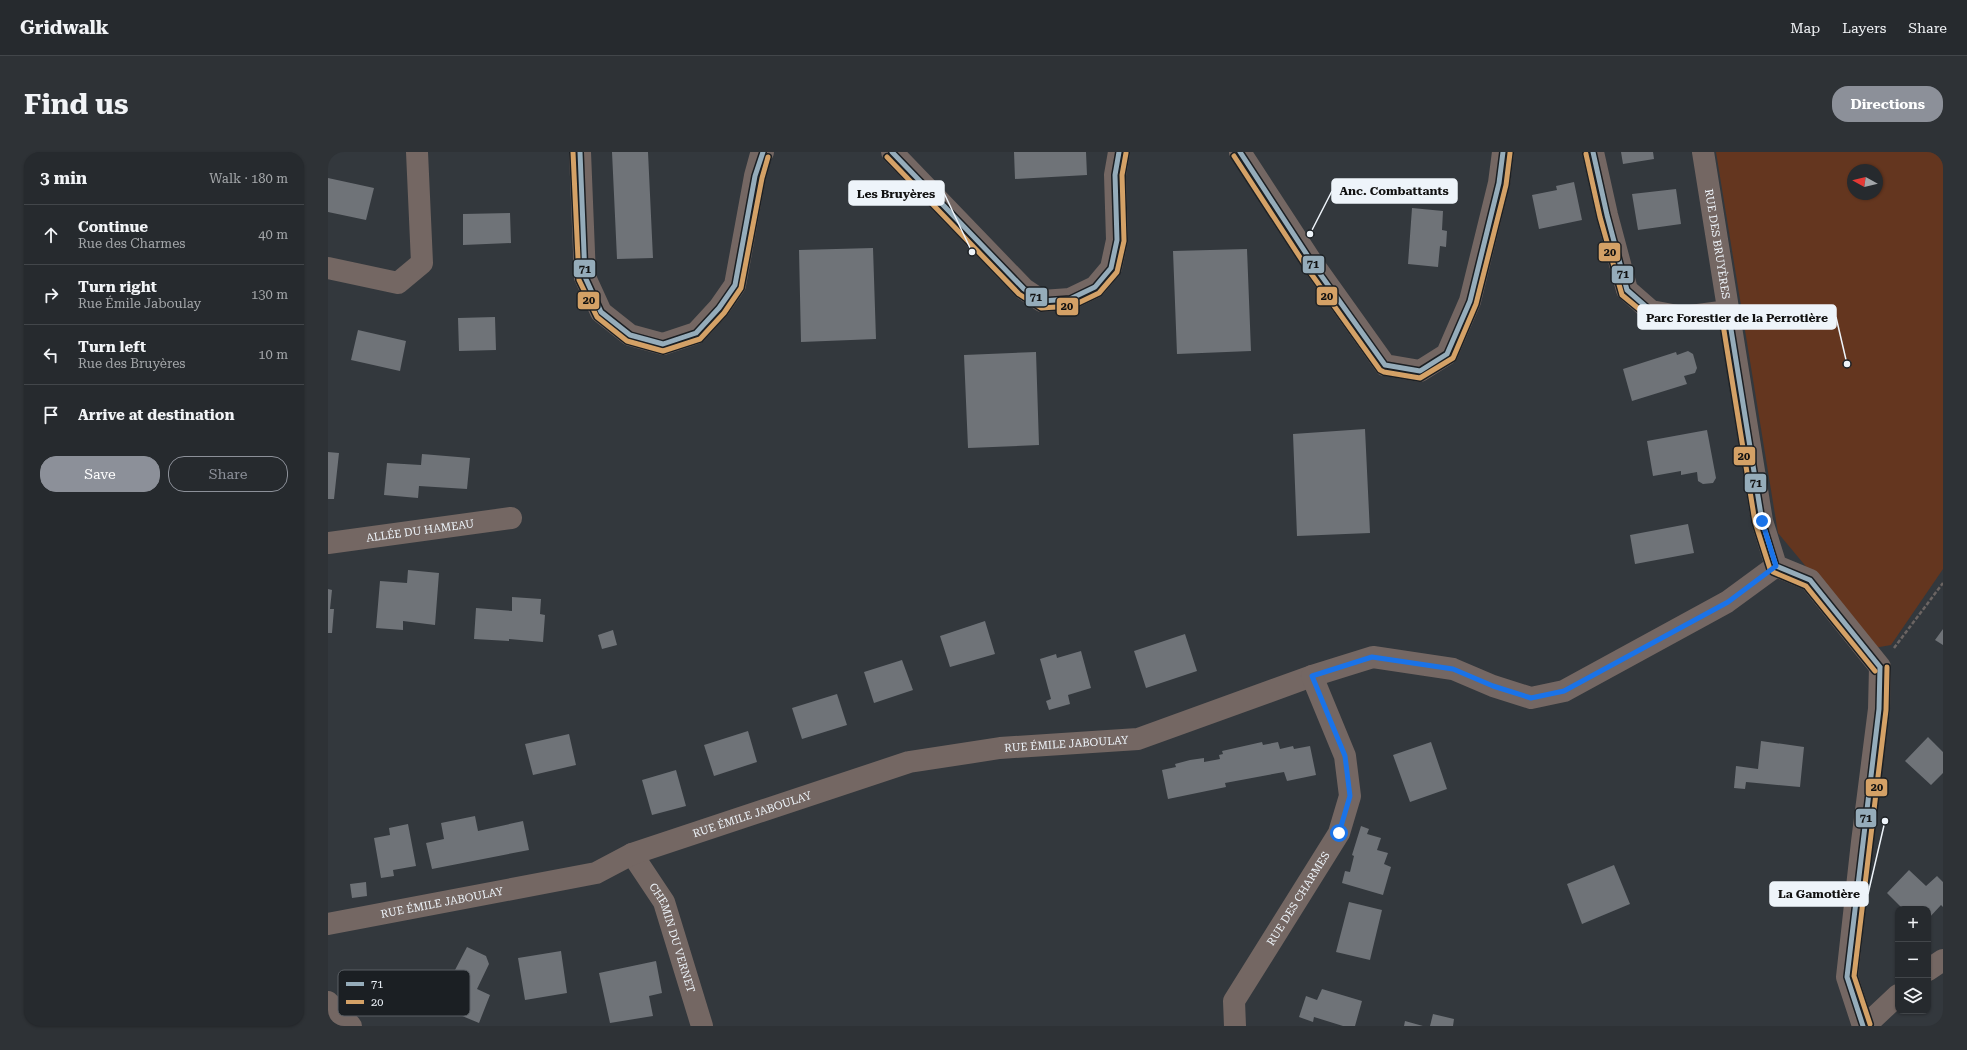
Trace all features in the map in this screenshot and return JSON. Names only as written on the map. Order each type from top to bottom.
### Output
[{"type":"street","points":[[328,268],[398,283],[422,263],[417,152]]},
{"type":"street","points":[[580,152],[585,277],[601,312],[630,335],[663,344],[696,333],[719,308],[735,285],[755,176],[761,154],[763,152]]},
{"type":"street","points":[[892,152],[1024,289],[1042,301],[1070,299],[1095,287],[1111,268],[1117,240],[1115,175],[1119,152]]},
{"type":"street","points":[[1240,152],[1313,264],[1385,365],[1420,371],[1447,354],[1470,301],[1500,183],[1503,152]]},
{"type":"street","points":[[1593,152],[1607,215],[1627,290],[1652,311],[1683,318],[1728,310]]},
{"type":"street","name":"RUE DES BRUYÈRES","points":[[1703,152],[1762,521],[1776,566]]},
{"type":"street","name":"ALLÉE DU HAMEAU","points":[[328,543],[511,518]]},
{"type":"street","points":[[1776,566],[1810,580],[1880,667],[1879,708],[1847,977],[1864,1026],[1895,998]]},
{"type":"street","name":"RUE ÉMILE JABOULAY","points":[[328,924],[596,873],[632,854],[909,762],[1000,748],[1138,738],[1312,676],[1372,657],[1453,669],[1493,686],[1531,698],[1564,691],[1728,602],[1776,566]]},
{"type":"street","name":"RUE DES CHARMES","points":[[1235,1026],[1234,1001],[1339,833],[1350,796],[1345,756],[1312,676]]},
{"type":"street","name":"CHEMIN DU VERNET","points":[[632,854],[664,902],[702,1026]]},
{"type":"street","points":[[1931,968],[1943,960]]},
{"type":"street","points":[[328,1002],[338,1012]]},
{"type":"street","points":[[341,1016],[351,1026]]},
{"type":"path","points":[[1880,667],[1943,583]]},
{"type":"shaded area","points":[[1716,152],[1943,152],[1943,569],[1891,645],[1874,648],[1778,533]]},
{"type":"building","points":[[612,152],[648,152],[653,258],[617,259]]},
{"type":"building","points":[[1014,152],[1086,152],[1087,175],[1015,179]]},
{"type":"building","points":[[1621,152],[1653,152],[1654,159],[1623,164]]},
{"type":"building","points":[[328,178],[374,188],[366,220],[328,212]]},
{"type":"building","points":[[1574,182],[1582,220],[1539,229],[1532,195],[1557,190],[1556,186]]},
{"type":"building","points":[[1676,189],[1681,224],[1638,230],[1632,194]]},
{"type":"building","points":[[1412,208],[1443,211],[1442,230],[1447,231],[1446,247],[1440,246],[1438,267],[1408,264]]},
{"type":"building","points":[[510,213],[511,243],[463,245],[463,214]]},
{"type":"building","points":[[873,248],[876,339],[801,342],[799,250]]},
{"type":"building","points":[[1247,249],[1251,351],[1177,354],[1173,251]]},
{"type":"building","points":[[495,317],[496,350],[459,351],[458,318]]},
{"type":"building","points":[[358,330],[406,341],[400,371],[351,360]]},
{"type":"building","points":[[1688,351],[1693,354],[1697,368],[1695,373],[1684,376],[1687,384],[1632,401],[1623,369],[1676,352],[1677,355]]},
{"type":"building","points":[[1036,352],[1039,445],[968,448],[964,355]]},
{"type":"building","points":[[1365,429],[1370,533],[1297,536],[1293,434]]},
{"type":"building","points":[[1707,430],[1716,478],[1713,483],[1703,484],[1698,481],[1697,472],[1681,475],[1681,471],[1653,476],[1647,441]]},
{"type":"building","points":[[328,452],[339,453],[334,499],[328,499]]},
{"type":"building","points":[[422,454],[470,458],[467,489],[419,486],[418,498],[384,495],[387,463],[421,465]]},
{"type":"building","points":[[1688,524],[1694,553],[1635,564],[1630,535]]},
{"type":"building","points":[[408,570],[439,573],[435,625],[403,621],[403,630],[376,628],[380,581],[407,583]]},
{"type":"building","points":[[328,589],[332,590],[330,609],[334,609],[332,633],[328,633]]},
{"type":"building","points":[[512,597],[541,599],[540,614],[545,615],[543,642],[509,639],[509,641],[474,639],[476,608],[512,611]]},
{"type":"building","points":[[985,621],[995,654],[950,667],[940,636]]},
{"type":"building","points":[[1943,629],[1943,645],[1935,640]]},
{"type":"building","points":[[613,630],[617,645],[602,649],[598,635]]},
{"type":"building","points":[[1185,634],[1197,671],[1146,688],[1134,651]]},
{"type":"building","points":[[1081,651],[1091,688],[1068,695],[1070,704],[1049,710],[1046,701],[1051,699],[1040,659],[1056,654],[1057,658]]},
{"type":"building","points":[[902,660],[913,690],[874,703],[864,672]]},
{"type":"building","points":[[837,694],[847,725],[802,739],[792,708]]},
{"type":"building","points":[[748,731],[757,762],[714,776],[704,745]]},
{"type":"building","points":[[569,734],[576,765],[533,775],[525,744]]},
{"type":"building","points":[[1928,737],[1943,752],[1943,773],[1931,785],[1905,761]]},
{"type":"building","points":[[1761,741],[1804,747],[1800,787],[1746,782],[1745,789],[1734,788],[1736,766],[1758,769]]},
{"type":"building","points":[[1262,742],[1263,745],[1278,742],[1280,749],[1293,746],[1294,749],[1310,746],[1316,775],[1287,781],[1284,772],[1225,783],[1226,787],[1168,799],[1162,770],[1176,767],[1175,764],[1190,760],[1204,758],[1204,762],[1220,759],[1219,755],[1223,754],[1222,751]]},
{"type":"building","points":[[1431,742],[1447,789],[1410,802],[1393,755]]},
{"type":"building","points":[[676,770],[686,806],[652,815],[642,780]]},
{"type":"building","points":[[475,816],[478,831],[523,821],[529,850],[432,869],[426,843],[444,839],[441,823]]},
{"type":"building","points":[[408,824],[416,866],[393,870],[394,876],[381,878],[374,838],[390,835],[389,828]]},
{"type":"building","points":[[1361,826],[1369,829],[1367,834],[1381,838],[1377,850],[1388,853],[1384,864],[1391,867],[1383,895],[1342,883],[1345,871],[1350,872],[1354,856],[1352,855]]},
{"type":"building","points":[[1614,865],[1630,904],[1582,924],[1567,884]]},
{"type":"building","points":[[1909,870],[1926,886],[1937,876],[1943,882],[1943,907],[1941,905],[1931,916],[1931,906],[1900,906],[1887,893]]},
{"type":"building","points":[[366,882],[367,896],[352,898],[350,884]]},
{"type":"building","points":[[1349,902],[1382,910],[1370,960],[1336,952]]},
{"type":"building","points":[[467,947],[486,956],[489,964],[477,989],[490,995],[479,1023],[462,1016],[470,1016],[470,970],[455,970]]},
{"type":"building","points":[[561,951],[567,993],[525,1000],[518,958]]},
{"type":"building","points":[[656,961],[662,993],[649,996],[653,1016],[610,1023],[599,973]]},
{"type":"building","points":[[1322,989],[1362,1001],[1355,1026],[1343,1026],[1314,1017],[1313,1022],[1299,1017],[1306,996],[1317,1000]]},
{"type":"building","points":[[1433,1014],[1454,1019],[1453,1026],[1430,1026]]},
{"type":"building","points":[[1405,1021],[1423,1026],[1404,1026]]},
{"type":"transit line","name":"20","points":[[573,152],[579,280],[597,317],[627,341],[663,351],[700,339],[724,313],[741,288],[762,178],[768,157]]},
{"type":"transit line","name":"71","points":[[580,152],[585,277],[601,312],[630,335],[663,344],[696,333],[719,308],[735,285],[755,176],[763,152]]},
{"type":"transit line","name":"71","points":[[892,152],[1024,289],[1042,301],[1070,299],[1095,287],[1111,268],[1117,240],[1115,175],[1119,152]]},
{"type":"transit line","name":"71","points":[[1240,152],[1313,264],[1385,365],[1420,371],[1447,354],[1470,301],[1499,183],[1503,152]]},
{"type":"transit line","name":"71","points":[[1593,152],[1607,215],[1627,290],[1651,311],[1683,317],[1728,311]]},
{"type":"transit line","name":"20","points":[[887,157],[1019,294],[1041,308],[1072,306],[1099,293],[1117,272],[1124,241],[1122,175],[1126,153]]},
{"type":"transit line","name":"20","points":[[1234,156],[1307,268],[1380,370],[1420,378],[1453,358],[1476,304],[1506,185],[1510,153]]},
{"type":"transit line","name":"20","points":[[1586,154],[1600,217],[1622,295],[1650,318],[1683,324],[1729,318]]},
{"type":"transit line","name":"71","points":[[1728,311],[1762,521],[1776,566],[1810,580],[1880,667]]},
{"type":"transit line","name":"20","points":[[1721,312],[1755,522],[1770,569],[1773,572],[1806,586],[1875,671]]},
{"type":"transit line","name":"71","points":[[1863,1026],[1847,977],[1879,709],[1880,667]]},
{"type":"transit line","name":"20","points":[[1870,1024],[1854,976],[1886,710],[1887,667]]},
{"type":"place","name":"Anc. Combattants","points":[[1310,234]]},
{"type":"place","name":"Les Bruyères","points":[[972,252]]},
{"type":"place","name":"Parc Forestier de la Perrotière","points":[[1847,364]]},
{"type":"place","name":"La Gamotière","points":[[1885,821]]},
{"type":"route","points":[[1339,833],[1350,796],[1345,756],[1312,676],[1372,657],[1453,669],[1493,686],[1531,698],[1564,691],[1728,602],[1776,566],[1762,521]]}]
